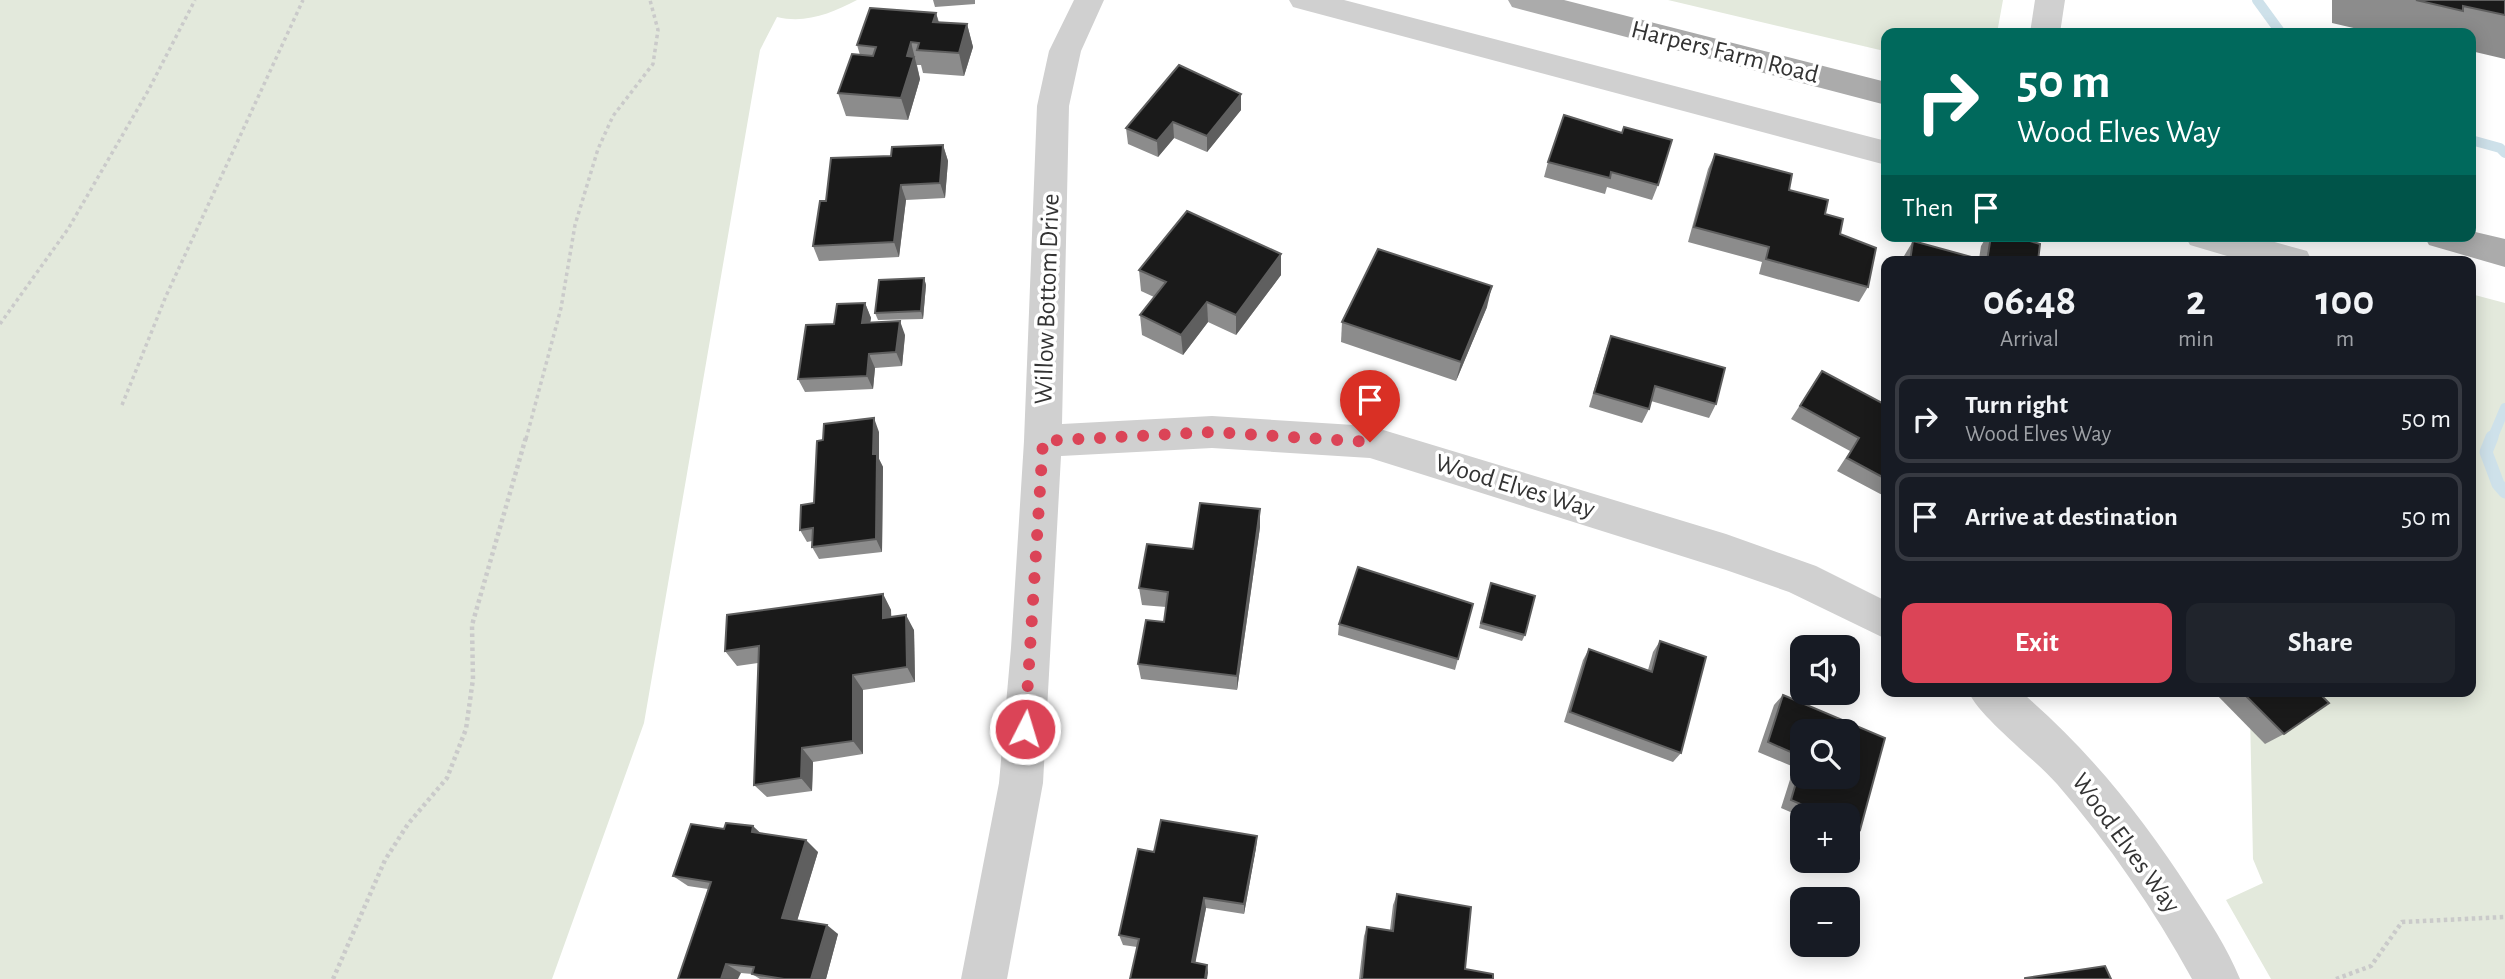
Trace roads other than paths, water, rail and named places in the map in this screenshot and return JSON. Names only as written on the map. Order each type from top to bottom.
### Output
[{"type":"main road","name":"Harpers Farm Road","points":[[1523,0],[1881,93]]},
{"type":"main road","points":[[2464,242],[2505,253]]},
{"type":"street","name":"Willow Bottom Drive","points":[[984,979],[1021,783],[1032,648],[1043,441],[1054,106],[1065,51],[1089,0]]},
{"type":"street","points":[[1304,0],[1881,152]]},
{"type":"street","points":[[2046,28],[2050,0]]},
{"type":"street","points":[[2224,242],[2276,256]]},
{"type":"street","name":"Wood Elves Way","points":[[1043,441],[1212,432],[1370,442],[1726,552],[1802,579],[1881,618]]},
{"type":"street","name":"Wood Elves Way","points":[[1996,697],[2050,744],[2098,795],[2153,873],[2217,979]]},
{"type":"waterway","points":[[2257,0],[2277,28]]},
{"type":"waterway","points":[[2476,141],[2500,148],[2505,153]]},
{"type":"waterway","points":[[2492,439],[2505,408]]},
{"type":"waterway","points":[[2492,437],[2486,452],[2498,484],[2505,492]]}]
